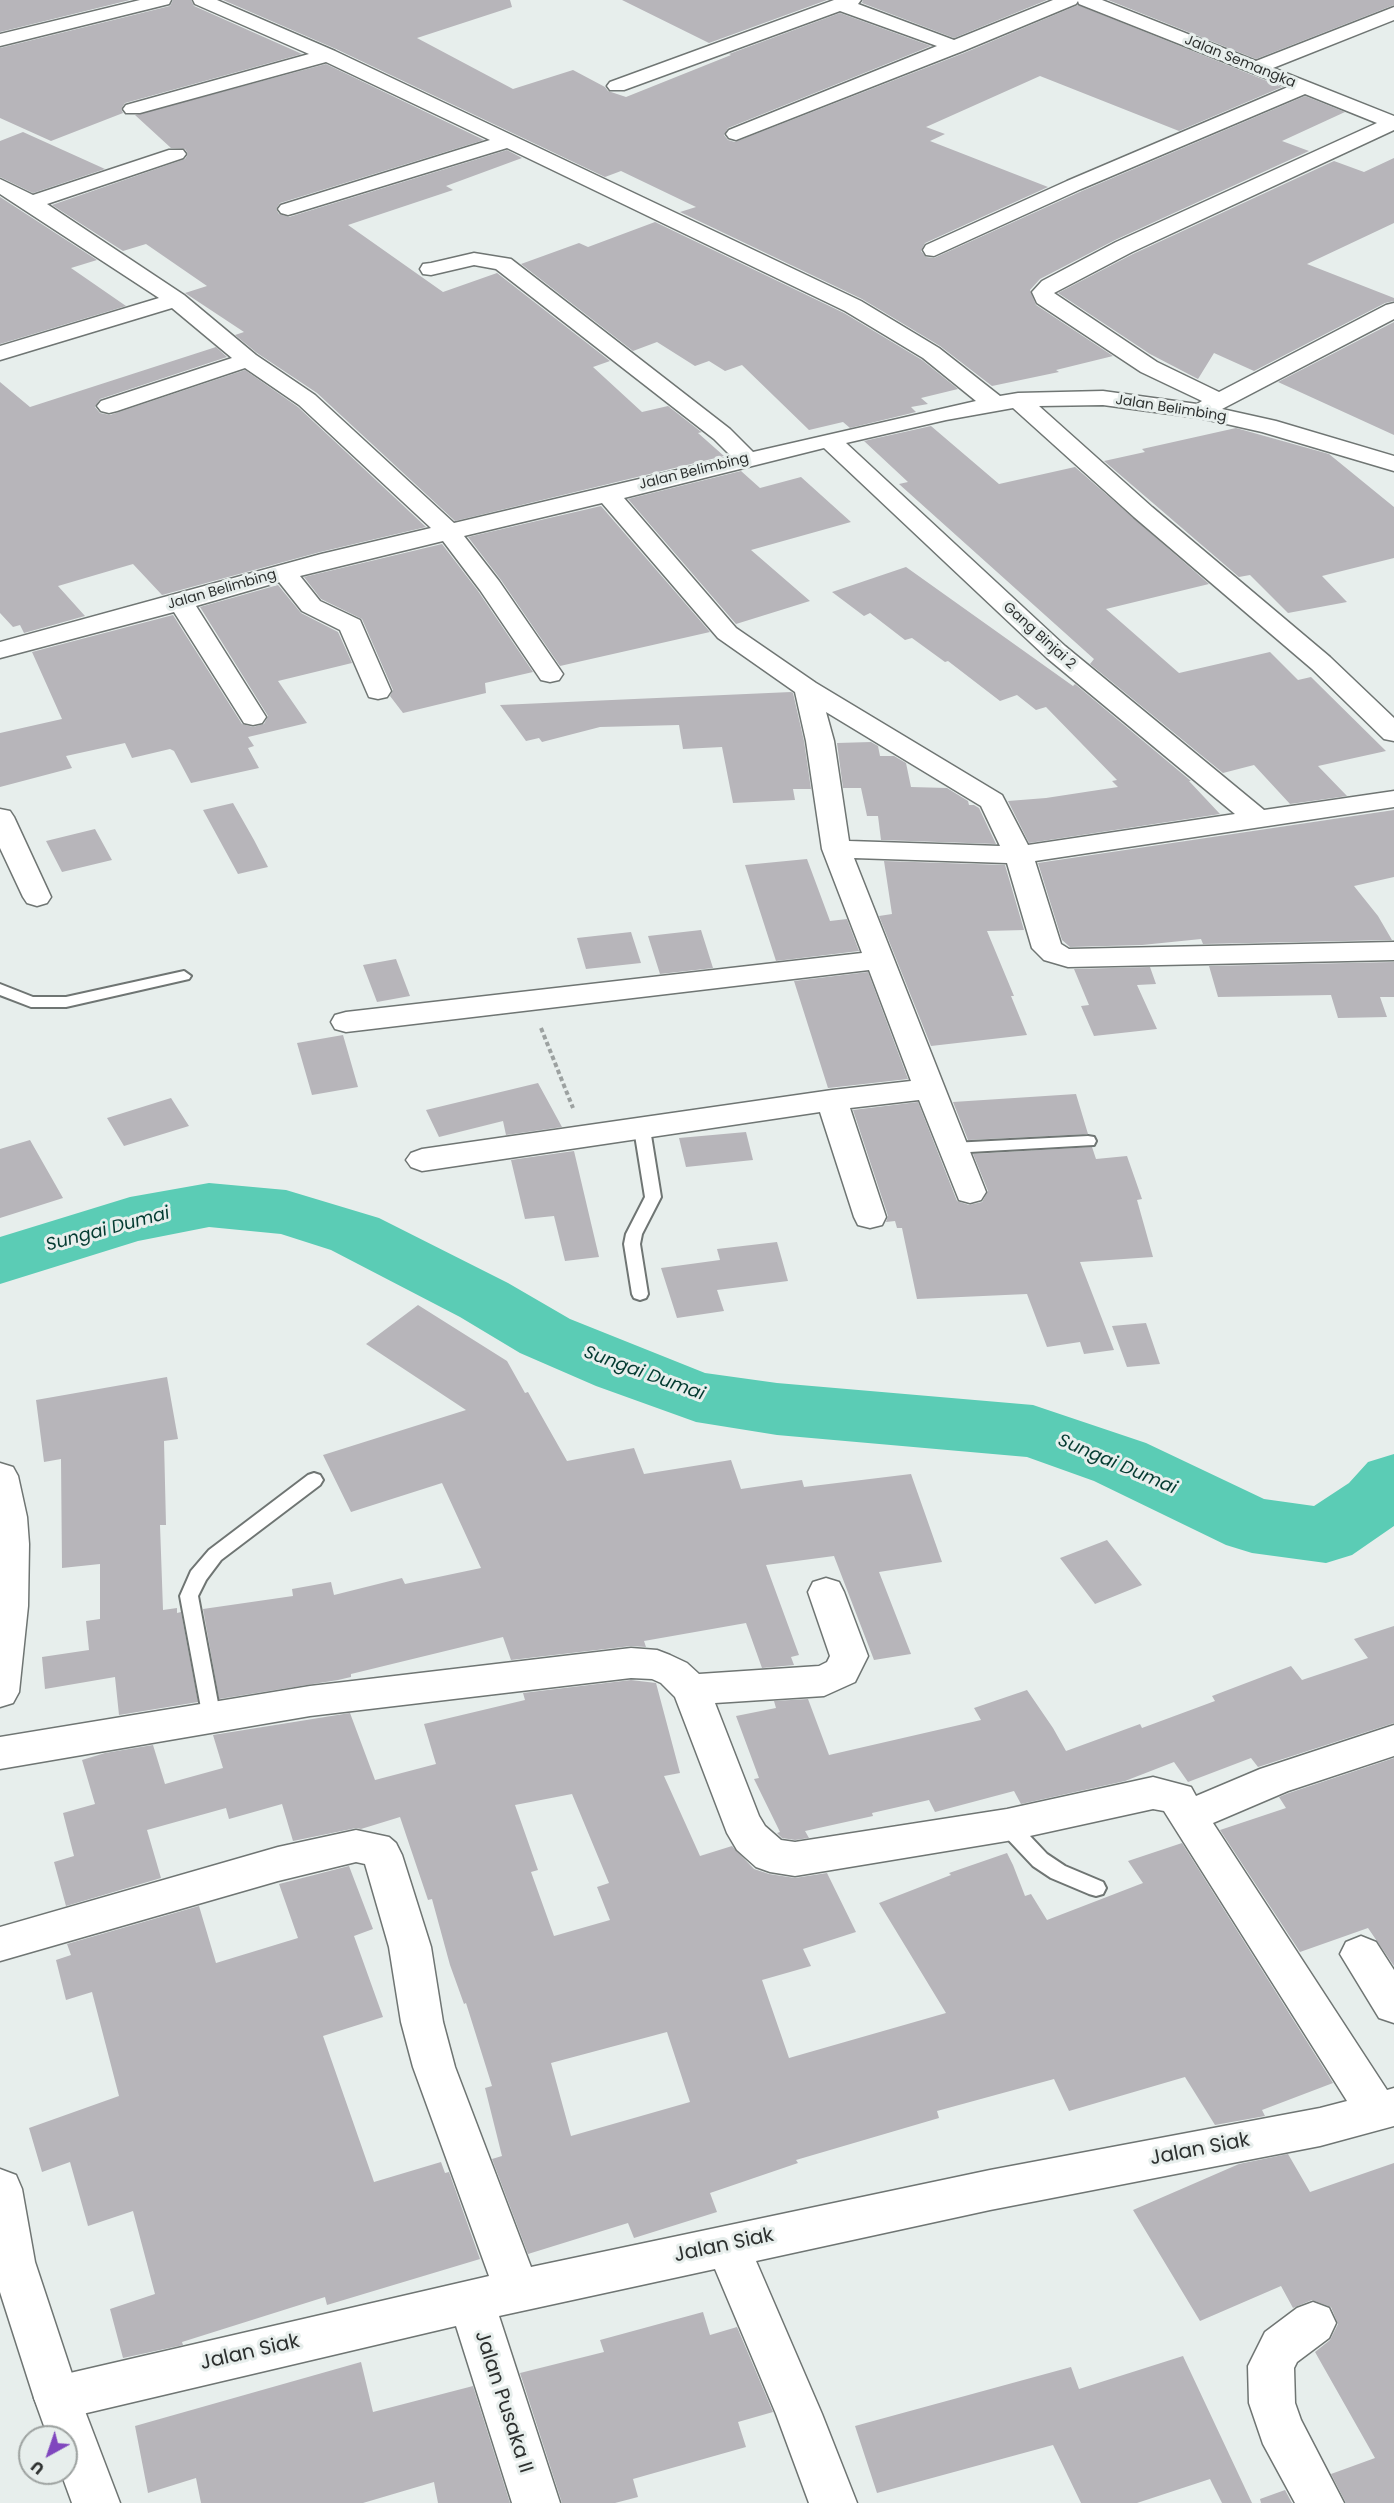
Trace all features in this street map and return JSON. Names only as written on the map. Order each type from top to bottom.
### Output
[{"type":"street","points":[[2,38],[162,0]]},
{"type":"street","points":[[202,0],[327,55],[853,306],[931,353],[1007,403],[1143,512],[1321,663],[1394,733]]},
{"type":"street","points":[[736,134],[1069,0]]},
{"type":"street","name":"Jalan Semangka","points":[[1086,0],[1394,123]]},
{"type":"street","points":[[616,86],[846,2],[956,47]]},
{"type":"street","points":[[1256,68],[1394,13]]},
{"type":"street","points":[[133,109],[327,55]]},
{"type":"street","points":[[934,250],[1074,185],[1303,88]]},
{"type":"street","points":[[1394,123],[1134,242],[1050,286],[1043,292],[1045,298],[1210,406],[1394,310]]},
{"type":"street","points":[[288,209],[508,141]]},
{"type":"street","points":[[32,203],[176,154]]},
{"type":"street","points":[[3,190],[32,203],[176,300],[248,360],[307,400],[448,531],[490,586],[550,674]]},
{"type":"street","points":[[431,269],[474,260],[503,264],[722,434],[747,459]]},
{"type":"street","points":[[0,353],[176,300]]},
{"type":"street","points":[[109,406],[248,360]]},
{"type":"street","name":"Jalan Belimbing","points":[[0,650],[284,572],[448,531],[946,413],[1007,403],[1103,398],[1210,406],[1394,464]]},
{"type":"street","name":"Gang Binjai 2","points":[[829,440],[1056,652],[1259,820]]},
{"type":"street","points":[[607,494],[720,626],[807,689],[987,796],[995,806],[1019,855],[1047,948],[1054,954],[1063,957],[1394,951]]},
{"type":"street","points":[[284,572],[311,606],[351,626],[378,691]]},
{"type":"street","points":[[181,602],[253,717]]},
{"type":"street","points":[[807,689],[820,741],[836,849],[970,1192]]},
{"type":"street","points":[[836,849],[1019,855],[1394,799]]},
{"type":"street","points":[[0,817],[37,897]]},
{"type":"street","points":[[346,1022],[879,960]]},
{"type":"street","points":[[422,1160],[832,1100],[930,1089]]},
{"type":"street","points":[[832,1100],[870,1217]]},
{"type":"street","points":[[0,1476],[9,1517],[11,1544],[9,1606],[0,1692]]},
{"type":"street","points":[[691,1689],[824,1681],[842,1672],[849,1656],[826,1592]]},
{"type":"street","points":[[0,1753],[310,1701],[632,1663],[657,1665],[674,1673],[691,1689],[741,1822],[751,1838],[770,1855],[795,1859],[1007,1825],[1153,1793],[1177,1798],[1187,1817],[1386,2110]]},
{"type":"street","points":[[1187,1817],[1274,1780],[1394,1740]]},
{"type":"street","points":[[0,1944],[278,1864],[356,1846],[375,1848],[382,1855],[410,1947],[422,2022],[434,2067],[517,2291]]},
{"type":"street","points":[[1361,1954],[1394,2005]]},
{"type":"street","name":"Jalan Siak","points":[[57,2398],[471,2301],[727,2245],[990,2190],[1320,2127],[1386,2110]]},
{"type":"street","points":[[0,2189],[13,2262],[57,2398],[96,2503]]},
{"type":"street","points":[[727,2245],[799,2414],[833,2503]]},
{"type":"street","name":"Jalan Pusaka II","points":[[471,2301],[536,2503]]},
{"type":"street","points":[[1313,2323],[1281,2347],[1271,2366],[1272,2403],[1280,2428],[1320,2503]]},
{"type":"lane","points":[[0,989],[31,1002],[66,1002],[184,976]]},
{"type":"lane","points":[[640,1294],[633,1234],[653,1197],[642,1129]]},
{"type":"lane","points":[[952,1148],[1088,1141]]},
{"type":"lane","points":[[211,1719],[189,1596],[198,1576],[215,1555],[314,1480]]},
{"type":"lane","points":[[1007,1825],[1040,1860],[1058,1872],[1096,1888]]},
{"type":"path","points":[[529,999],[585,1136]]},
{"type":"building","points":[[0,0],[130,0],[0,32]]},
{"type":"building","points":[[173,0],[191,0],[194,6],[302,54],[125,103],[121,109],[123,113],[51,141],[0,118],[0,48],[170,6]]},
{"type":"building","points":[[223,0],[510,0],[512,7],[417,38],[513,89],[573,70],[605,87],[608,91],[626,97],[731,55],[729,54],[840,13],[931,46],[728,128],[724,135],[728,140],[735,142],[964,53],[1078,5],[1282,87],[1179,131],[1040,76],[926,127],[945,134],[930,141],[1048,187],[925,243],[921,251],[926,257],[934,258],[1082,191],[1305,96],[1345,112],[1282,141],[1309,151],[1115,240],[1040,279],[1030,290],[1036,305],[1113,356],[1056,370],[1059,372],[992,386],[940,346],[862,299],[680,212],[696,207],[621,171],[605,177],[336,49]]},
{"type":"building","points":[[622,0],[827,0],[709,43]]},
{"type":"building","points":[[863,0],[1047,0],[954,38],[862,3]]},
{"type":"building","points":[[1108,0],[1394,0],[1394,5],[1256,59]]},
{"type":"building","points":[[326,64],[484,140],[280,203],[276,209],[279,214],[289,217],[507,150],[522,158],[446,186],[453,190],[348,225],[443,292],[497,273],[610,361],[593,367],[642,412],[668,406],[702,432],[698,433],[724,456],[455,521],[317,393],[257,353],[235,335],[244,332],[185,293],[207,286],[146,244],[123,251],[52,205],[185,159],[188,154],[185,149],[171,148],[135,115]]},
{"type":"building","points":[[23,132],[105,169],[33,193],[0,177],[0,141]]},
{"type":"building","points":[[1394,158],[1394,223],[1307,264],[1394,298],[1394,301],[1385,303],[1254,371],[1214,353],[1198,379],[1150,354],[1058,293],[1133,254],[1334,161],[1364,172]]},
{"type":"building","points":[[0,197],[97,260],[71,268],[126,306],[0,344]]},
{"type":"building","points":[[655,222],[844,313],[922,360],[958,389],[921,398],[928,404],[911,407],[916,412],[850,428],[843,422],[809,430],[742,365],[725,371],[709,361],[695,366],[657,342],[633,351],[521,264],[579,243],[588,247]]},
{"type":"building","points":[[1394,322],[1394,435],[1278,382]]},
{"type":"building","points":[[216,347],[227,357],[100,399],[95,407],[100,413],[110,415],[245,370],[298,407],[426,527],[320,552],[162,595],[133,564],[58,586],[85,616],[24,633],[20,625],[13,627],[0,613],[0,382],[30,407]]},
{"type":"building","points":[[931,426],[999,484],[1075,467],[1209,584],[1106,609],[1179,673],[1270,652],[1298,680],[1311,677],[1386,751],[1318,766],[1347,796],[1290,804],[1254,765],[1223,773],[1090,664],[1094,659],[899,484],[908,482],[864,441]]},
{"type":"building","points":[[1236,428],[1329,454],[1394,507],[1394,558],[1322,576],[1347,602],[1288,613],[1250,575],[1239,577],[1104,461],[1145,452],[1142,449]]},
{"type":"building","points":[[741,471],[760,488],[801,477],[851,522],[751,550],[810,601],[736,624],[628,499]]},
{"type":"building","points":[[601,506],[710,632],[560,666],[501,580],[468,537]]},
{"type":"building","points":[[442,544],[478,591],[533,672],[485,683],[486,693],[403,713],[390,696],[393,690],[362,619],[321,599],[304,577]]},
{"type":"building","points":[[906,567],[1073,686],[1075,684],[1191,781],[1189,781],[1220,814],[1029,843],[1008,801],[1046,798],[1118,787],[1112,781],[1117,780],[1046,707],[1036,710],[1017,695],[1000,701],[948,661],[945,662],[912,638],[905,640],[870,613],[864,616],[832,592]]},
{"type":"building","points":[[278,585],[301,613],[338,632],[352,663],[278,681],[307,723],[248,737],[254,746],[248,748],[259,768],[191,783],[174,751],[170,749],[132,758],[125,743],[66,756],[72,768],[0,787],[0,733],[62,719],[32,652],[173,615],[242,724],[253,727],[264,724],[268,716],[200,607]]},
{"type":"building","points":[[791,692],[804,741],[811,789],[793,789],[795,800],[733,803],[722,747],[683,749],[679,725],[600,727],[542,742],[539,738],[526,741],[500,705]]},
{"type":"building","points":[[871,742],[878,746],[880,756],[894,756],[906,763],[911,787],[947,788],[968,801],[969,805],[979,808],[996,844],[881,840],[878,816],[867,816],[861,788],[843,788],[837,743]]},
{"type":"building","points":[[233,803],[268,867],[238,874],[203,810]]},
{"type":"building","points":[[1394,810],[1394,877],[1354,886],[1378,916],[1392,940],[1203,944],[1201,939],[1142,945],[1070,947],[1062,940],[1038,863]]},
{"type":"building","points":[[95,829],[112,860],[62,872],[46,841]]},
{"type":"building","points":[[807,859],[830,921],[847,919],[859,951],[776,961],[745,865]]},
{"type":"building","points":[[884,861],[1005,865],[1024,930],[987,931],[1014,996],[1011,996],[1027,1035],[931,1046],[879,916],[892,914]]},
{"type":"building","points":[[701,930],[713,968],[660,974],[648,936]]},
{"type":"building","points":[[631,932],[641,963],[586,969],[577,938]]},
{"type":"building","points":[[396,959],[410,996],[377,1002],[363,965]]},
{"type":"building","points":[[1394,962],[1394,997],[1380,997],[1387,1017],[1338,1018],[1331,995],[1218,997],[1209,966]]},
{"type":"building","points":[[1150,967],[1156,984],[1137,985],[1157,1029],[1094,1036],[1081,1006],[1089,1005],[1074,969]]},
{"type":"building","points":[[868,972],[908,1079],[828,1088],[794,981]]},
{"type":"building","points":[[343,1035],[358,1087],[312,1095],[297,1043]]},
{"type":"building","points":[[538,1083],[562,1127],[506,1135],[503,1121],[439,1137],[426,1110]]},
{"type":"building","points":[[1076,1094],[1088,1134],[968,1140],[953,1102]]},
{"type":"building","points":[[171,1098],[189,1126],[124,1146],[107,1118]]},
{"type":"building","points":[[918,1102],[957,1201],[969,1205],[982,1202],[988,1191],[973,1154],[1092,1147],[1096,1159],[1127,1156],[1142,1199],[1137,1200],[1153,1257],[1080,1262],[1114,1350],[1084,1354],[1080,1342],[1047,1347],[1027,1294],[917,1299],[902,1228],[897,1228],[895,1221],[886,1222],[888,1216],[853,1110]]},
{"type":"building","points":[[746,1132],[753,1160],[686,1167],[679,1138]]},
{"type":"building","points":[[30,1140],[63,1198],[0,1218],[0,1149]]},
{"type":"building","points":[[574,1151],[599,1257],[565,1261],[554,1216],[525,1219],[511,1160]]},
{"type":"building","points":[[777,1242],[788,1281],[717,1290],[724,1311],[677,1318],[661,1268],[720,1260],[717,1249]]},
{"type":"building","points":[[418,1305],[507,1361],[525,1393],[528,1392],[567,1461],[634,1448],[644,1474],[731,1460],[741,1489],[802,1480],[804,1487],[911,1474],[942,1562],[879,1572],[911,1654],[874,1660],[834,1556],[766,1565],[799,1655],[791,1657],[794,1665],[762,1668],[746,1623],[644,1641],[646,1647],[631,1646],[511,1660],[503,1637],[351,1674],[351,1677],[338,1680],[219,1699],[203,1609],[293,1596],[292,1589],[331,1582],[334,1595],[402,1578],[405,1584],[481,1568],[442,1483],[351,1512],[323,1455],[466,1410],[366,1344]]},
{"type":"building","points":[[1146,1323],[1160,1364],[1127,1367],[1112,1326]]},
{"type":"building","points":[[167,1377],[178,1439],[164,1441],[166,1525],[160,1525],[163,1610],[177,1608],[177,1613],[181,1612],[198,1702],[119,1715],[115,1677],[45,1689],[42,1657],[89,1650],[86,1621],[100,1619],[100,1564],[62,1568],[61,1459],[44,1462],[36,1400]]},
{"type":"building","points":[[1107,1540],[1142,1585],[1095,1604],[1060,1558]]},
{"type":"building","points":[[1394,1626],[1394,1723],[1258,1767],[1251,1758],[1188,1782],[1174,1762],[1125,1781],[1021,1804],[1014,1791],[935,1812],[929,1800],[872,1813],[873,1816],[805,1831],[809,1838],[795,1840],[782,1838],[777,1833],[780,1832],[754,1779],[759,1778],[736,1716],[776,1708],[774,1701],[808,1699],[829,1755],[981,1720],[974,1708],[1027,1690],[1066,1751],[1140,1724],[1142,1728],[1215,1701],[1212,1696],[1291,1666],[1302,1680],[1368,1658],[1354,1639]]},
{"type":"building","points":[[631,1680],[656,1683],[680,1773],[664,1776],[700,1856],[732,1846],[754,1869],[769,1874],[795,1878],[827,1873],[856,1932],[803,1949],[811,1966],[762,1980],[789,2058],[946,2013],[879,1903],[951,1875],[949,1873],[1007,1853],[1025,1896],[1031,1894],[1047,1920],[1143,1883],[1128,1861],[1182,1843],[1333,2083],[1262,2110],[1265,2116],[1215,2125],[1185,2077],[1069,2111],[1054,2079],[937,2111],[939,2118],[796,2160],[798,2163],[710,2193],[717,2212],[634,2238],[628,2223],[528,2254],[492,2159],[502,2156],[485,2088],[492,2086],[466,2003],[464,2004],[450,1965],[432,1899],[428,1900],[400,1817],[361,1829],[356,1828],[293,1841],[282,1804],[229,1819],[226,1808],[147,1830],[161,1878],[66,1906],[54,1862],[74,1856],[63,1813],[95,1804],[82,1760],[105,1753],[153,1745],[165,1784],[223,1768],[213,1735],[350,1713],[375,1780],[436,1764],[424,1724],[525,1700],[523,1693]],"holes":[[[572,1794],[609,1883],[597,1887],[610,1920],[554,1936],[531,1872],[538,1870],[515,1805]],[[667,2032],[690,2102],[571,2136],[551,2063]]]},
{"type":"building","points":[[1394,1758],[1394,1966],[1368,1928],[1300,1952],[1220,1830],[1286,1808],[1279,1797]]},
{"type":"building","points":[[349,1866],[373,1929],[354,1936],[383,2017],[323,2036],[374,2182],[441,2162],[445,2173],[449,2172],[480,2259],[327,2305],[325,2297],[182,2342],[183,2345],[123,2358],[110,2309],[155,2294],[133,2211],[88,2226],[70,2162],[42,2172],[29,2128],[119,2096],[92,1992],[66,2000],[56,1960],[71,1955],[67,1944],[199,1906],[216,1963],[298,1938],[279,1884]]},
{"type":"building","points":[[1288,2154],[1310,2192],[1394,2163],[1394,2503],[1346,2503],[1331,2474],[1375,2458],[1315,2352],[1330,2340],[1338,2324],[1331,2307],[1312,2300],[1293,2308],[1281,2286],[1200,2321],[1133,2210],[1239,2164]]},
{"type":"building","points":[[703,2312],[710,2335],[737,2327],[773,2412],[738,2422],[746,2447],[633,2479],[638,2497],[615,2503],[562,2503],[520,2373],[604,2352],[600,2340]]},
{"type":"building","points":[[1183,2356],[1252,2503],[1222,2503],[1210,2479],[1137,2503],[1081,2503],[1053,2445],[877,2493],[855,2426],[1071,2367],[1079,2389]]},
{"type":"building","points":[[361,2362],[373,2412],[473,2386],[510,2503],[438,2503],[434,2482],[363,2503],[201,2503],[196,2478],[148,2493],[135,2426]]},
{"type":"building","points":[[1285,2490],[1292,2503],[1261,2503],[1260,2499]]},
{"type":"waterway","name":"Sungai Dumai","points":[[0,1261],[130,1220],[209,1205],[286,1212],[355,1234],[484,1300],[545,1336],[696,1397],[777,1409],[1033,1431],[1120,1462],[1252,1525],[1326,1535],[1375,1502],[1394,1481]]},
{"type":"waterway","points":[[1375,1502],[1394,1500]]}]
